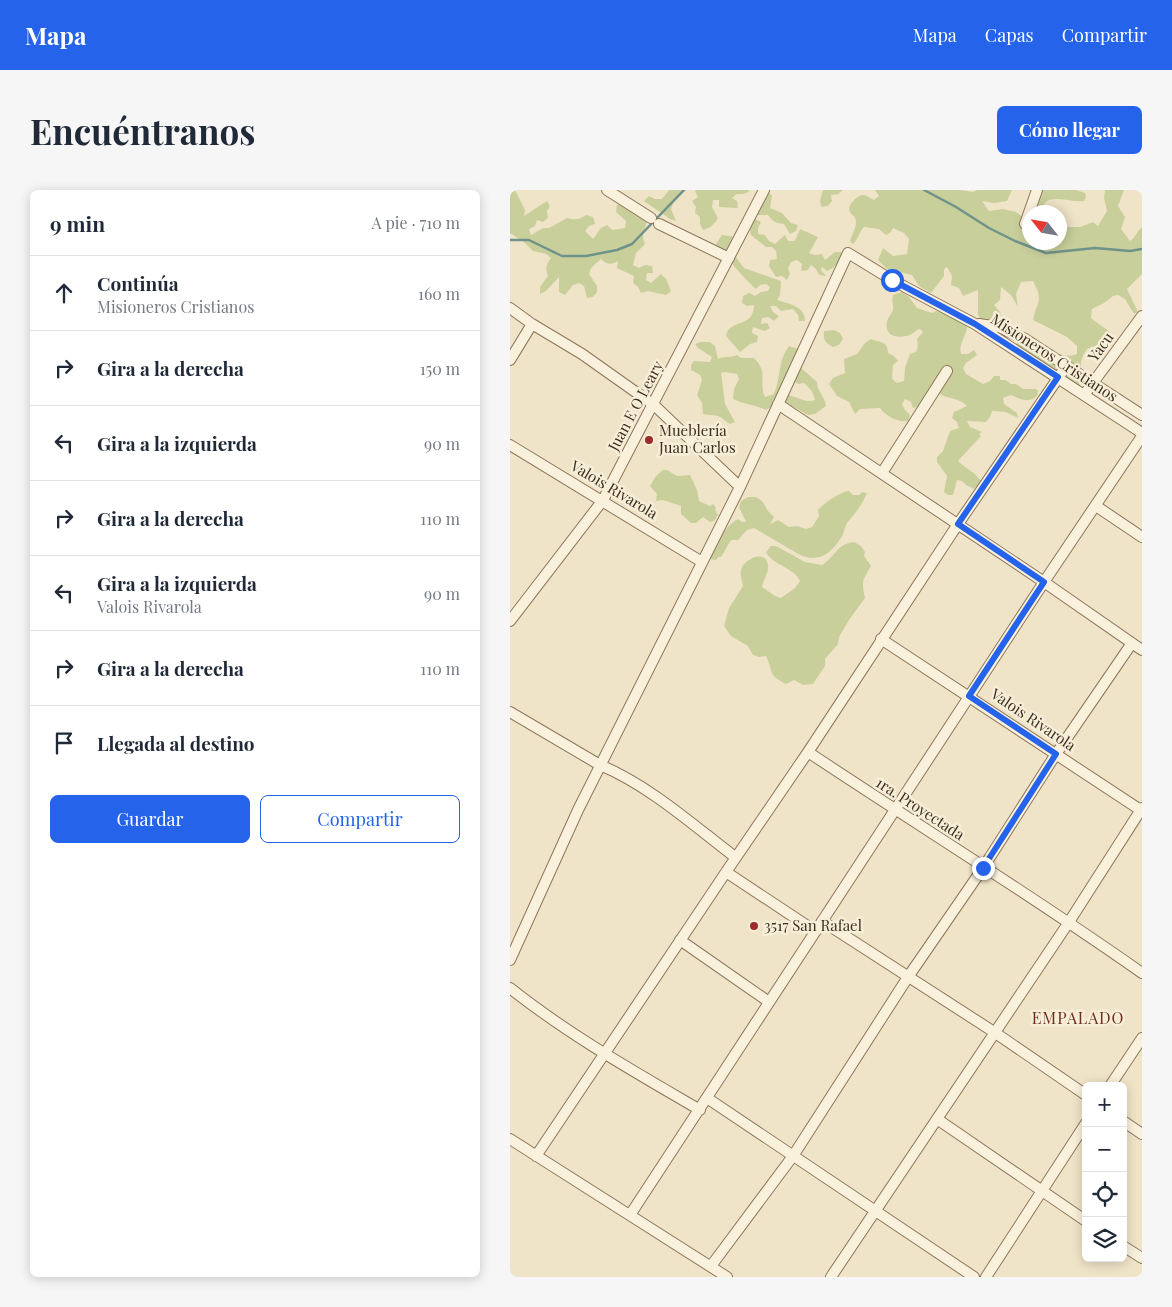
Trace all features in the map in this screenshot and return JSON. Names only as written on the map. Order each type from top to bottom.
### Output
[{"type":"street","points":[[607,190],[655,221],[729,258]]},
{"type":"street","name":"Juan E O Leary","points":[[510,621],[603,500],[764,190]]},
{"type":"street","points":[[1031,205],[1036,190]]},
{"type":"street","name":"Misioneros Cristianos","points":[[778,404],[848,253],[892,280],[975,324],[1058,377],[1142,435]]},
{"type":"street","points":[[510,308],[532,324],[582,354],[654,405],[740,487]]},
{"type":"street","name":"Yacu","points":[[1084,395],[1142,316]]},
{"type":"street","points":[[510,360],[532,324]]},
{"type":"street","name":"Misioneros Cristianos","points":[[975,324],[999,328],[1025,339],[1142,415]]},
{"type":"street","points":[[536,1156],[735,857],[808,752],[958,524],[1067,365]]},
{"type":"street","points":[[882,473],[947,371]]},
{"type":"street","points":[[510,960],[600,764],[740,487],[778,404],[1142,650]]},
{"type":"street","points":[[630,1215],[1142,435]]},
{"type":"street","name":"Valois Rivarola","points":[[510,445],[702,562]]},
{"type":"street","points":[[1096,506],[1142,537]]},
{"type":"street","name":"Valois Rivarola","points":[[881,639],[1142,809]]},
{"type":"street","points":[[711,1266],[793,1156],[908,977],[983,868],[1056,754],[1132,643]]},
{"type":"street","points":[[510,712],[613,770],[655,797],[735,857]]},
{"type":"street","name":"1ra. Proyectada","points":[[808,752],[983,868],[1069,922],[1142,973]]},
{"type":"street","points":[[831,1277],[1069,922],[1142,809]]},
{"type":"street","points":[[726,872],[815,931]]},
{"type":"street","points":[[822,921],[994,1032],[1082,1092]]},
{"type":"street","points":[[680,940],[770,1002]]},
{"type":"street","points":[[510,988],[534,1008],[604,1054],[700,1110]]},
{"type":"street","points":[[1113,1082],[1142,1038]]},
{"type":"street","points":[[707,1098],[974,1277]]},
{"type":"street","points":[[937,1119],[1082,1218]]},
{"type":"street","points":[[1127,1124],[1142,1134]]},
{"type":"street","points":[[986,1277],[1083,1127]]},
{"type":"street","points":[[510,1139],[727,1277]]},
{"type":"street","points":[[1127,1249],[1142,1258]]},
{"type":"green space","points":[[510,190],[515,190],[525,210],[524,216],[547,201],[550,206],[547,211],[548,218],[543,222],[537,220],[535,226],[529,229],[531,235],[567,218],[577,219],[586,215],[593,217],[595,224],[589,226],[585,231],[593,239],[601,228],[607,225],[612,230],[625,228],[626,221],[616,212],[617,205],[624,203],[648,220],[643,235],[645,244],[636,253],[633,265],[639,268],[645,265],[652,266],[653,273],[647,273],[646,280],[651,283],[661,274],[666,279],[671,291],[666,295],[648,291],[641,293],[633,283],[634,276],[617,268],[618,261],[609,264],[601,259],[591,268],[589,274],[597,286],[597,292],[593,297],[587,298],[584,286],[579,283],[573,285],[565,295],[559,292],[559,277],[546,291],[540,294],[540,287],[548,276],[546,266],[551,258],[546,254],[533,251],[524,242],[510,233]]},
{"type":"green space","points":[[669,190],[686,190],[673,203],[671,209],[676,221],[644,201],[649,196],[655,199],[662,199]]},
{"type":"green space","points":[[696,190],[748,190],[749,192],[737,194],[732,198],[737,201],[738,208],[719,207],[719,200],[713,200],[712,207],[718,218],[712,226],[703,230],[700,224],[700,217],[695,213],[696,207],[692,201],[698,197]]},
{"type":"green space","points":[[823,190],[843,190],[838,194],[831,195],[832,201],[828,206],[821,207],[820,200]]},
{"type":"green space","points":[[875,190],[960,190],[973,192],[977,190],[1012,190],[1007,201],[994,203],[982,201],[989,211],[1003,209],[1016,212],[1022,217],[1022,250],[1067,250],[1067,227],[1080,227],[1093,222],[1098,226],[1107,211],[1104,198],[1105,190],[1124,190],[1118,206],[1125,217],[1121,229],[1130,241],[1142,227],[1142,274],[1127,289],[1138,312],[1134,314],[1125,299],[1118,295],[1092,309],[1091,318],[1111,334],[1114,342],[1100,353],[1088,348],[1082,360],[1082,383],[1078,386],[1016,345],[1019,337],[1028,333],[1057,353],[1070,356],[1077,354],[1077,346],[1067,337],[1033,320],[1039,297],[1033,281],[1021,282],[1016,294],[1018,307],[1011,295],[1001,287],[1000,300],[994,305],[1001,316],[996,314],[991,324],[984,327],[978,315],[978,290],[963,296],[959,288],[951,285],[952,276],[947,267],[944,269],[944,276],[931,293],[919,286],[912,275],[887,269],[878,260],[883,248],[893,256],[907,254],[909,239],[904,233],[893,228],[886,235],[879,229],[864,227],[853,244],[850,241],[856,220],[850,212],[850,206],[861,195],[874,200],[879,196]]},
{"type":"green space","points":[[1043,190],[1076,190],[1085,193],[1086,197],[1084,201],[1051,199],[1044,205],[1038,205]]},
{"type":"green space","points":[[766,192],[772,195],[770,208],[782,213],[791,223],[798,225],[796,231],[790,234],[784,224],[775,222],[768,215],[755,215]]},
{"type":"green space","points":[[755,219],[761,222],[758,234],[765,235],[769,241],[775,244],[785,235],[788,241],[795,241],[800,229],[818,237],[809,253],[815,255],[822,254],[825,260],[835,252],[841,252],[841,259],[833,268],[827,271],[822,267],[821,270],[826,276],[819,275],[811,265],[808,270],[801,271],[802,264],[797,260],[791,262],[788,268],[790,274],[787,280],[782,276],[776,277],[769,266],[770,260],[777,259],[776,251],[772,247],[766,247],[751,235],[748,220]]},
{"type":"green space","points":[[722,235],[735,237],[726,252],[714,247]]},
{"type":"green space","points":[[736,257],[744,268],[781,281],[780,295],[777,300],[791,304],[799,309],[805,321],[799,321],[798,315],[793,309],[781,311],[776,306],[770,306],[773,312],[779,316],[774,321],[768,317],[762,318],[761,324],[767,323],[770,328],[765,331],[753,327],[752,333],[758,336],[757,342],[750,344],[740,352],[726,336],[728,330],[746,321],[753,313],[754,305],[747,306],[742,303],[743,296],[749,293],[755,296],[761,292],[768,291],[770,287],[766,284],[760,285],[756,289],[731,263],[730,260]]},
{"type":"green space","points":[[902,292],[909,297],[917,308],[932,313],[936,311],[967,324],[960,350],[961,354],[968,354],[974,350],[977,355],[966,363],[963,368],[966,374],[983,384],[990,381],[994,376],[1000,376],[1000,380],[1006,380],[1023,389],[1036,389],[1038,391],[1037,396],[1030,400],[1024,400],[1011,395],[1003,398],[1004,404],[1017,413],[1018,418],[1006,412],[992,411],[986,422],[967,421],[970,427],[982,432],[979,434],[981,436],[958,461],[981,481],[974,489],[957,480],[953,495],[948,495],[944,492],[947,476],[937,462],[937,457],[943,451],[950,431],[959,428],[957,422],[952,418],[954,412],[967,406],[964,403],[939,393],[913,408],[911,402],[905,399],[902,404],[910,415],[908,421],[900,421],[889,416],[880,408],[860,409],[855,414],[849,402],[837,396],[829,384],[833,378],[845,373],[844,359],[857,354],[865,343],[871,339],[887,346],[888,353],[898,361],[893,365],[892,379],[897,383],[904,381],[905,368],[910,354],[916,352],[918,346],[917,339],[923,332],[920,329],[910,335],[900,337],[890,334],[887,321],[893,310],[893,295]]},
{"type":"green space","points":[[834,330],[840,333],[843,339],[839,345],[833,347],[824,339],[824,331]]},
{"type":"green space","points":[[710,342],[715,346],[718,359],[737,355],[741,358],[754,358],[761,368],[765,397],[774,394],[785,351],[789,346],[799,349],[774,405],[766,410],[733,399],[734,389],[739,379],[737,374],[721,373],[725,404],[735,422],[730,424],[720,417],[703,414],[702,403],[697,395],[702,380],[700,375],[691,370],[691,365],[694,361],[710,362],[712,357],[695,344]]},
{"type":"green space","points":[[801,368],[817,382],[818,389],[826,406],[815,414],[808,415],[785,402],[786,395],[807,401],[815,400],[810,388],[804,383],[798,384],[793,380]]},
{"type":"green space","points":[[663,470],[667,470],[677,476],[690,475],[697,490],[699,501],[710,506],[713,504],[716,508],[715,510],[718,515],[714,521],[710,522],[703,517],[696,523],[691,523],[681,514],[681,506],[663,500],[656,501],[657,494],[650,486],[656,476]]},
{"type":"green space","points":[[849,491],[853,495],[859,495],[862,492],[867,493],[847,523],[841,538],[825,555],[815,558],[802,556],[754,528],[747,530],[738,540],[731,540],[721,557],[716,560],[710,559],[717,542],[728,526],[738,519],[746,522],[739,507],[741,501],[748,497],[756,497],[762,501],[774,517],[770,524],[778,520],[789,527],[797,526],[806,529],[812,527],[819,516],[818,510],[821,507],[828,501]]},
{"type":"green space","points":[[854,542],[861,546],[865,552],[864,556],[871,566],[863,582],[865,598],[839,637],[838,644],[825,659],[825,666],[813,684],[803,685],[794,680],[786,684],[780,681],[773,675],[766,656],[759,657],[753,655],[748,646],[731,636],[724,626],[729,608],[743,586],[741,570],[743,566],[756,557],[765,558],[768,568],[762,587],[781,598],[795,588],[800,581],[797,576],[769,557],[766,552],[771,546],[776,546],[805,562],[822,565],[843,545]]},
{"type":"waterway","points":[[510,240],[529,240],[562,256],[586,256],[617,250],[632,244],[684,190]]},
{"type":"waterway","points":[[924,190],[989,228],[1046,253],[1095,248],[1130,251],[1142,249]]},
{"type":"place","name":"Mueblería Juan Carlos","points":[[649,440]]},
{"type":"place","name":"3517 San Rafael","points":[[754,926]]},
{"type":"district","name":"EMPALADO","points":[[1078,1018]]},
{"type":"route","points":[[892,280],[975,324],[1058,377],[958,524],[1044,582],[969,696],[1056,754],[983,868]]}]
